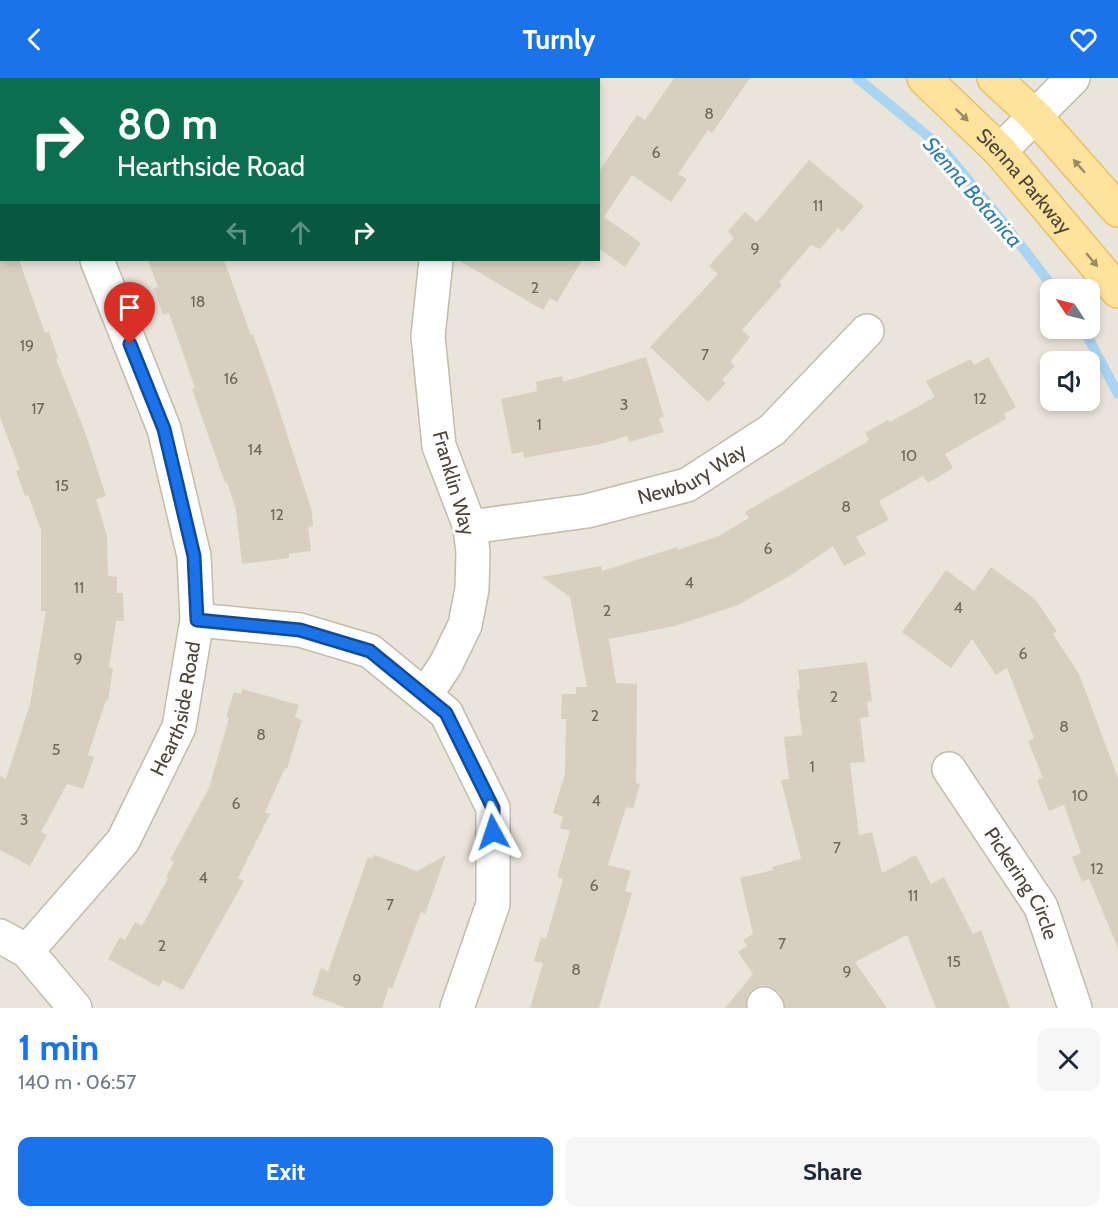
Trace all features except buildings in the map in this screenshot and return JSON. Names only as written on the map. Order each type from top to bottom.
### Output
[{"type":"main road","name":"Sienna Parkway","points":[[924,78],[1000,151],[1118,291]]},
{"type":"main road","points":[[994,78],[1035,116],[1118,210]]},
{"type":"street","points":[[1000,151],[1073,78]]},
{"type":"street","name":"Hearthside Road","points":[[14,944],[123,841],[179,727],[197,620],[194,556],[164,429],[97,261]]},
{"type":"street","name":"Franklin Way","points":[[424,696],[446,664],[465,625],[472,589],[473,552],[470,527],[439,446],[428,336],[436,261]]},
{"type":"street","name":"Newbury Way","points":[[470,527],[587,511],[687,485],[772,430],[867,331]]},
{"type":"street","points":[[197,620],[300,630],[370,651],[446,713],[493,808],[493,904],[457,1008]]},
{"type":"street","name":"Pickering Circle","points":[[950,769],[1041,907],[1075,1008]]},
{"type":"street","points":[[14,944],[75,1008]]},
{"type":"shaded area","points":[[600,78],[1118,78],[1118,1008],[0,1008],[0,261],[600,261]]},
{"type":"waterway","name":"Sienna Botanica","points":[[857,78],[940,146],[1047,279]]},
{"type":"waterway","name":"Sienna Botanica","points":[[1089,339],[1118,394]]},
{"type":"route","points":[[130,344],[164,429],[194,556],[197,620],[300,630],[370,651],[446,713],[493,808],[493,832]]}]
